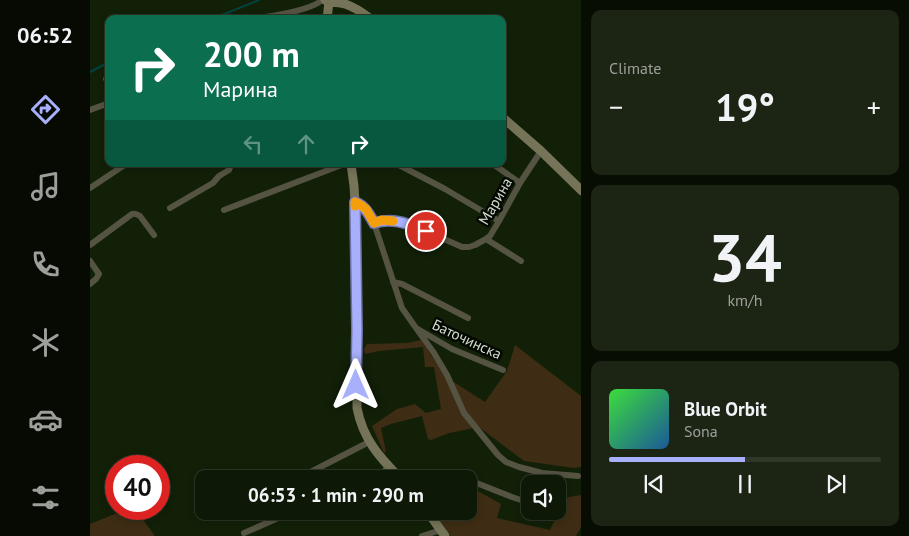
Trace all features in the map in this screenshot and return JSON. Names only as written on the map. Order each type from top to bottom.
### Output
[{"type":"street","points":[[350,0],[366,15]]},
{"type":"street","points":[[273,15],[331,1],[346,4],[359,10]]},
{"type":"street","points":[[327,15],[331,1]]},
{"type":"street","points":[[90,110],[105,104]]},
{"type":"street","points":[[506,121],[581,190]]},
{"type":"street","name":"Марина","points":[[374,223],[387,220],[403,222],[466,248],[476,245],[486,239],[499,221],[540,151]]},
{"type":"street","points":[[90,188],[122,167]]},
{"type":"street","points":[[170,208],[210,184],[229,170],[230,167]]},
{"type":"street","points":[[224,210],[336,167]]},
{"type":"street","points":[[350,167],[355,202],[357,402],[360,422],[369,442],[391,470]]},
{"type":"street","points":[[403,167],[499,221]]},
{"type":"street","points":[[497,167],[520,183]]},
{"type":"street","points":[[355,202],[366,209],[374,223]]},
{"type":"street","points":[[90,245],[132,214],[140,216],[154,235]]},
{"type":"street","name":"Баточинска","points":[[374,223],[402,308],[416,328],[452,350],[503,370]]},
{"type":"street","points":[[486,239],[521,261]]},
{"type":"street","points":[[90,261],[99,274],[90,284]]},
{"type":"street","points":[[393,282],[402,284],[468,318]]},
{"type":"street","points":[[416,328],[444,368],[464,413],[498,456],[520,468],[542,473],[578,476]]},
{"type":"street","points":[[315,470],[369,442]]},
{"type":"street","points":[[385,470],[388,467]]},
{"type":"street","points":[[477,483],[521,500]]},
{"type":"street","points":[[244,533],[274,520]]},
{"type":"street","points":[[422,536],[443,533],[434,520]]},
{"type":"shaded area","points":[[421,340],[446,377],[485,402],[507,371],[515,345],[581,396],[581,467],[574,468],[524,461],[479,427],[449,433],[431,440],[428,439],[422,416],[381,428],[386,452],[384,453],[372,426],[397,409],[415,404],[426,413],[441,409],[434,367],[425,367],[423,347],[365,354],[364,349],[367,344],[407,343]]},
{"type":"shaded area","points":[[477,490],[501,504],[497,518],[550,530],[555,520],[566,520],[566,498],[581,495],[581,527],[576,536],[451,536],[439,520],[477,520]]},
{"type":"shaded area","points":[[105,518],[105,520],[143,520],[155,536],[90,536],[90,524]]},
{"type":"waterway","points":[[222,15],[259,0]]},
{"type":"waterway","points":[[90,72],[105,64]]},
{"type":"slow traffic","points":[[355,206],[355,202],[363,207],[374,223],[382,220],[393,221]]},
{"type":"route","points":[[356,385],[355,202],[366,209],[374,223],[382,220],[397,221],[426,231]]}]
